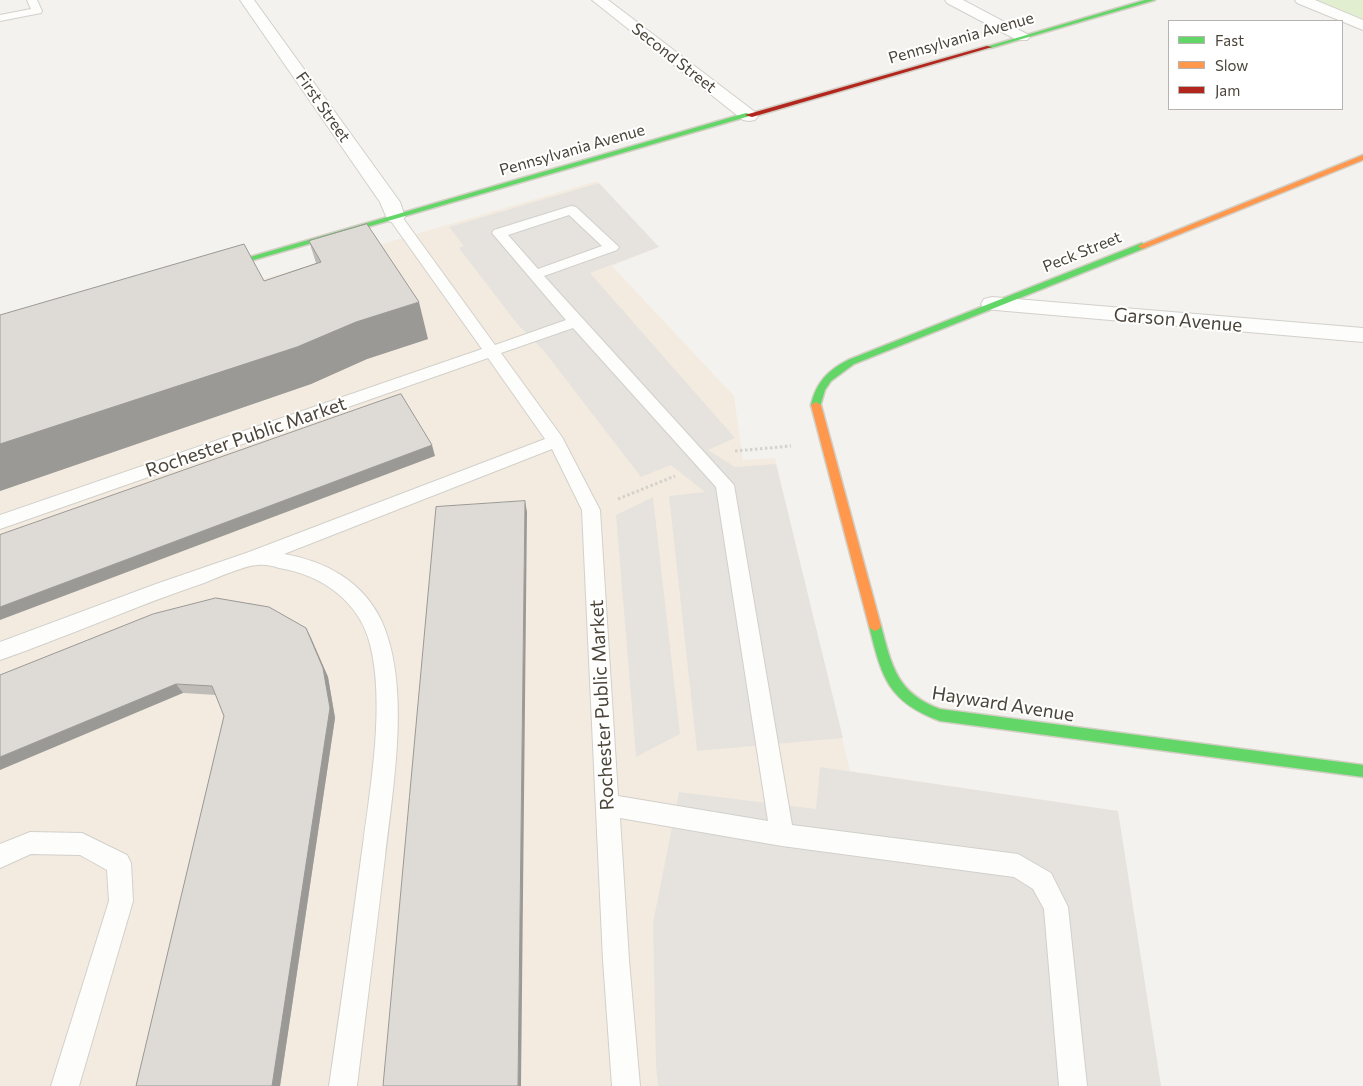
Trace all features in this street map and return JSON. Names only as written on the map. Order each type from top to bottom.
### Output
[{"type":"street","name":"First Street","points":[[247,0],[390,202],[395,217]]},
{"type":"street","name":"Second Street","points":[[599,0],[748,116]]},
{"type":"street","points":[[952,0],[1022,37]]},
{"type":"street","name":"Pennsylvania Avenue","points":[[201,273],[1152,0]]},
{"type":"street","points":[[1302,0],[1363,25]]},
{"type":"street","name":"Peck Street","points":[[819,388],[825,380],[851,362],[1363,157]]},
{"type":"street","name":"Garson Avenue","points":[[992,304],[1363,335]]},
{"type":"street","name":"Hayward Avenue","points":[[819,388],[816,404],[888,672],[906,700],[920,710],[940,715],[1363,771]]},
{"type":"lane","points":[[0,18],[37,11],[32,0]]},
{"type":"lane","points":[[536,274],[612,247],[571,210],[499,233],[576,322],[725,485],[782,835]]},
{"type":"lane","name":"Rochester Public Market","points":[[395,217],[556,441],[591,510],[607,805],[626,1086]]},
{"type":"lane","points":[[493,352],[576,322]]},
{"type":"lane","name":"Rochester Public Market","points":[[0,522],[493,352]]},
{"type":"lane","points":[[0,651],[163,589],[256,557],[556,441]]},
{"type":"lane","points":[[256,557],[288,561],[313,567],[342,586],[362,607],[373,624],[380,645],[386,678],[384,764],[343,1086]]},
{"type":"lane","points":[[607,805],[782,835],[1018,866],[1042,881],[1056,907],[1074,1086]]},
{"type":"lane","points":[[0,856],[30,842],[82,844],[119,863],[121,901],[65,1086]]},
{"type":"path","points":[[741,450],[826,443]]},
{"type":"path","points":[[591,510],[680,474]]},
{"type":"shaded area","points":[[597,181],[659,247],[612,266],[734,396],[743,460],[775,458],[850,771],[1118,811],[1161,1086],[0,1086],[0,356]]},
{"type":"shaded area","points":[[599,183],[659,247],[590,273],[735,438],[708,450],[735,467],[776,464],[843,738],[697,751],[669,496],[705,492],[671,465],[641,477],[544,351],[518,325],[459,248],[464,246],[449,227]]},
{"type":"shaded area","points":[[653,497],[680,734],[636,757],[616,515]]},
{"type":"shaded area","points":[[820,767],[1118,811],[1161,1086],[658,1086],[653,923],[679,792],[816,809]]},
{"type":"green space","points":[[1316,0],[1363,0],[1363,19]]},
{"type":"building","points":[[367,224],[419,302],[356,322],[297,347],[0,444],[0,315],[244,244],[264,281],[321,262],[309,241]]},
{"type":"building","points":[[401,394],[432,445],[0,607],[0,535]]},
{"type":"building","points":[[525,501],[518,1086],[383,1086],[436,507]]},
{"type":"building","points":[[216,598],[269,607],[306,628],[323,668],[330,708],[272,1086],[136,1086],[224,716],[212,686],[176,684],[0,757],[0,675],[153,614]]},
{"type":"traffic: fast","points":[[989,47],[1152,0]]},
{"type":"traffic: fast","points":[[216,268],[749,115]]},
{"type":"traffic: fast","points":[[816,405],[823,384],[832,374],[851,362],[1142,246]]},
{"type":"traffic: fast","points":[[875,626],[883,657],[893,682],[910,701],[923,709],[940,715],[1363,771]]},
{"type":"traffic: slow","points":[[1142,246],[1363,157]]},
{"type":"traffic: slow","points":[[816,405],[875,626]]},
{"type":"traffic: jam","points":[[749,115],[989,47]]}]
